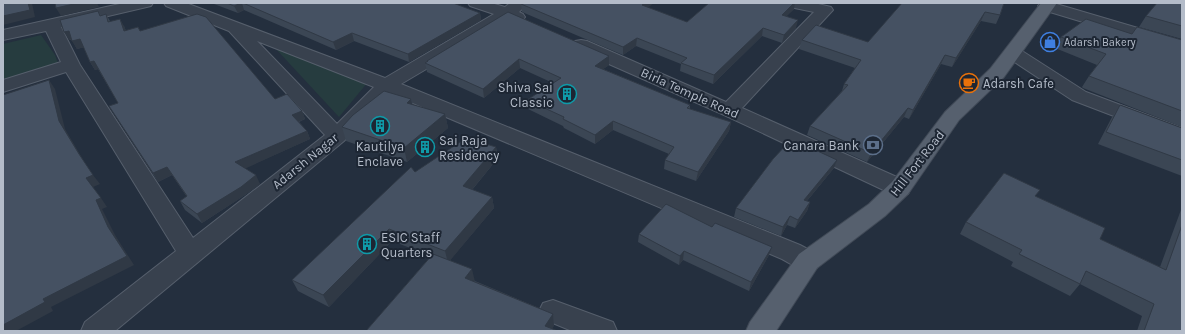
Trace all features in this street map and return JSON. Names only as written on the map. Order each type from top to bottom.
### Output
[{"type":"main road","name":"Hill Fort Road","points":[[760,331],[808,260],[877,210],[900,188],[952,116],[997,73],[1048,4]]},
{"type":"street","points":[[3,35],[145,3]]},
{"type":"street","points":[[172,3],[386,85],[808,260]]},
{"type":"street","points":[[476,3],[514,8],[529,22]]},
{"type":"street","points":[[729,110],[825,10],[791,3]]},
{"type":"street","points":[[1048,4],[1182,47]]},
{"type":"street","name":"Adarsh Nagar","points":[[95,331],[337,136],[386,85],[514,8]]},
{"type":"street","points":[[45,25],[53,28],[71,65],[190,253]]},
{"type":"street","points":[[232,26],[337,136]]},
{"type":"street","name":"Birla Temple Road","points":[[565,38],[729,110],[900,188]]},
{"type":"street","points":[[1013,53],[1079,96],[1182,135]]},
{"type":"street","points":[[3,86],[71,65]]},
{"type":"street","points":[[553,311],[603,331]]},
{"type":"green space","points":[[41,35],[55,55],[58,63],[3,79],[3,44]]},
{"type":"green space","points":[[276,49],[368,82],[339,117]]},
{"type":"building","points":[[3,3],[28,3],[30,10],[3,16]]},
{"type":"building","points":[[55,3],[78,3],[56,8]]},
{"type":"building","points":[[227,3],[241,3],[234,6]]},
{"type":"building","points":[[243,3],[453,3],[480,13],[408,54],[352,33],[333,42]]},
{"type":"building","points":[[645,3],[642,5],[687,22],[709,3],[794,3],[782,15],[798,20],[784,35],[763,28],[714,75],[681,63],[687,58],[637,38],[623,47],[521,4]]},
{"type":"building","points":[[902,3],[1004,3],[1000,15],[985,12],[956,58],[945,55],[913,110],[908,108],[871,153],[810,126],[848,85],[844,84],[861,60],[802,40],[816,25],[868,42]]},
{"type":"building","points":[[1157,3],[1182,3],[1182,26],[1146,16]]},
{"type":"building","points":[[98,11],[100,16],[106,14],[108,22],[120,19],[124,31],[138,27],[140,31],[197,14],[206,17],[275,99],[287,94],[302,111],[292,115],[307,131],[235,162],[256,175],[241,187],[197,214],[180,201],[187,196],[167,167],[153,173],[109,106],[118,103],[94,61],[90,62],[80,39],[72,41],[69,31],[64,32],[60,20]]},
{"type":"building","points":[[508,12],[609,56],[595,66],[690,105],[687,108],[731,122],[698,172],[665,160],[674,147],[613,121],[595,135],[563,119],[564,117],[527,100],[561,78],[519,59],[483,89],[425,63]]},
{"type":"building","points":[[1086,19],[1132,34],[1137,27],[1182,40],[1182,111],[1089,76],[1106,54],[1061,37]]},
{"type":"building","points":[[49,80],[59,121],[93,175],[86,178],[101,198],[96,200],[108,227],[127,256],[43,299],[45,302],[3,325],[3,95]]},
{"type":"building","points":[[384,91],[411,99],[407,103],[445,114],[404,148],[342,127],[353,115]]},
{"type":"building","points":[[1120,105],[1182,128],[1182,160],[1106,132]]},
{"type":"building","points":[[466,138],[496,147],[463,186],[492,197],[445,251],[389,229],[323,295],[292,280],[411,167],[415,172]]},
{"type":"building","points":[[796,141],[837,160],[804,200],[810,202],[798,220],[790,216],[783,227],[736,208],[773,159],[786,145],[790,147]]},
{"type":"building","points":[[1004,173],[1040,190],[1035,196],[1105,228],[1100,239],[1166,270],[1182,225],[1182,331],[1144,331],[1154,304],[1086,271],[1080,284],[1019,254],[1022,250],[966,222]]},
{"type":"building","points":[[666,204],[712,227],[715,223],[772,247],[751,282],[684,251],[680,256],[639,234]]},
{"type":"building","points":[[433,254],[472,269],[465,278],[553,314],[545,326],[558,331],[366,331]]},
{"type":"place","name":"Adarsh Bakery","points":[[1050,42]]},
{"type":"place","name":"Adarsh Cafe","points":[[969,83]]},
{"type":"place","name":"Shiva Sai Classic","points":[[567,94]]},
{"type":"place","name":"Kautilya Enclave","points":[[380,126]]},
{"type":"place","name":"Canara Bank","points":[[873,145]]},
{"type":"place","name":"Sai Raja Residency","points":[[425,147]]},
{"type":"place","name":"ESIC Staff Quarters","points":[[367,244]]}]
